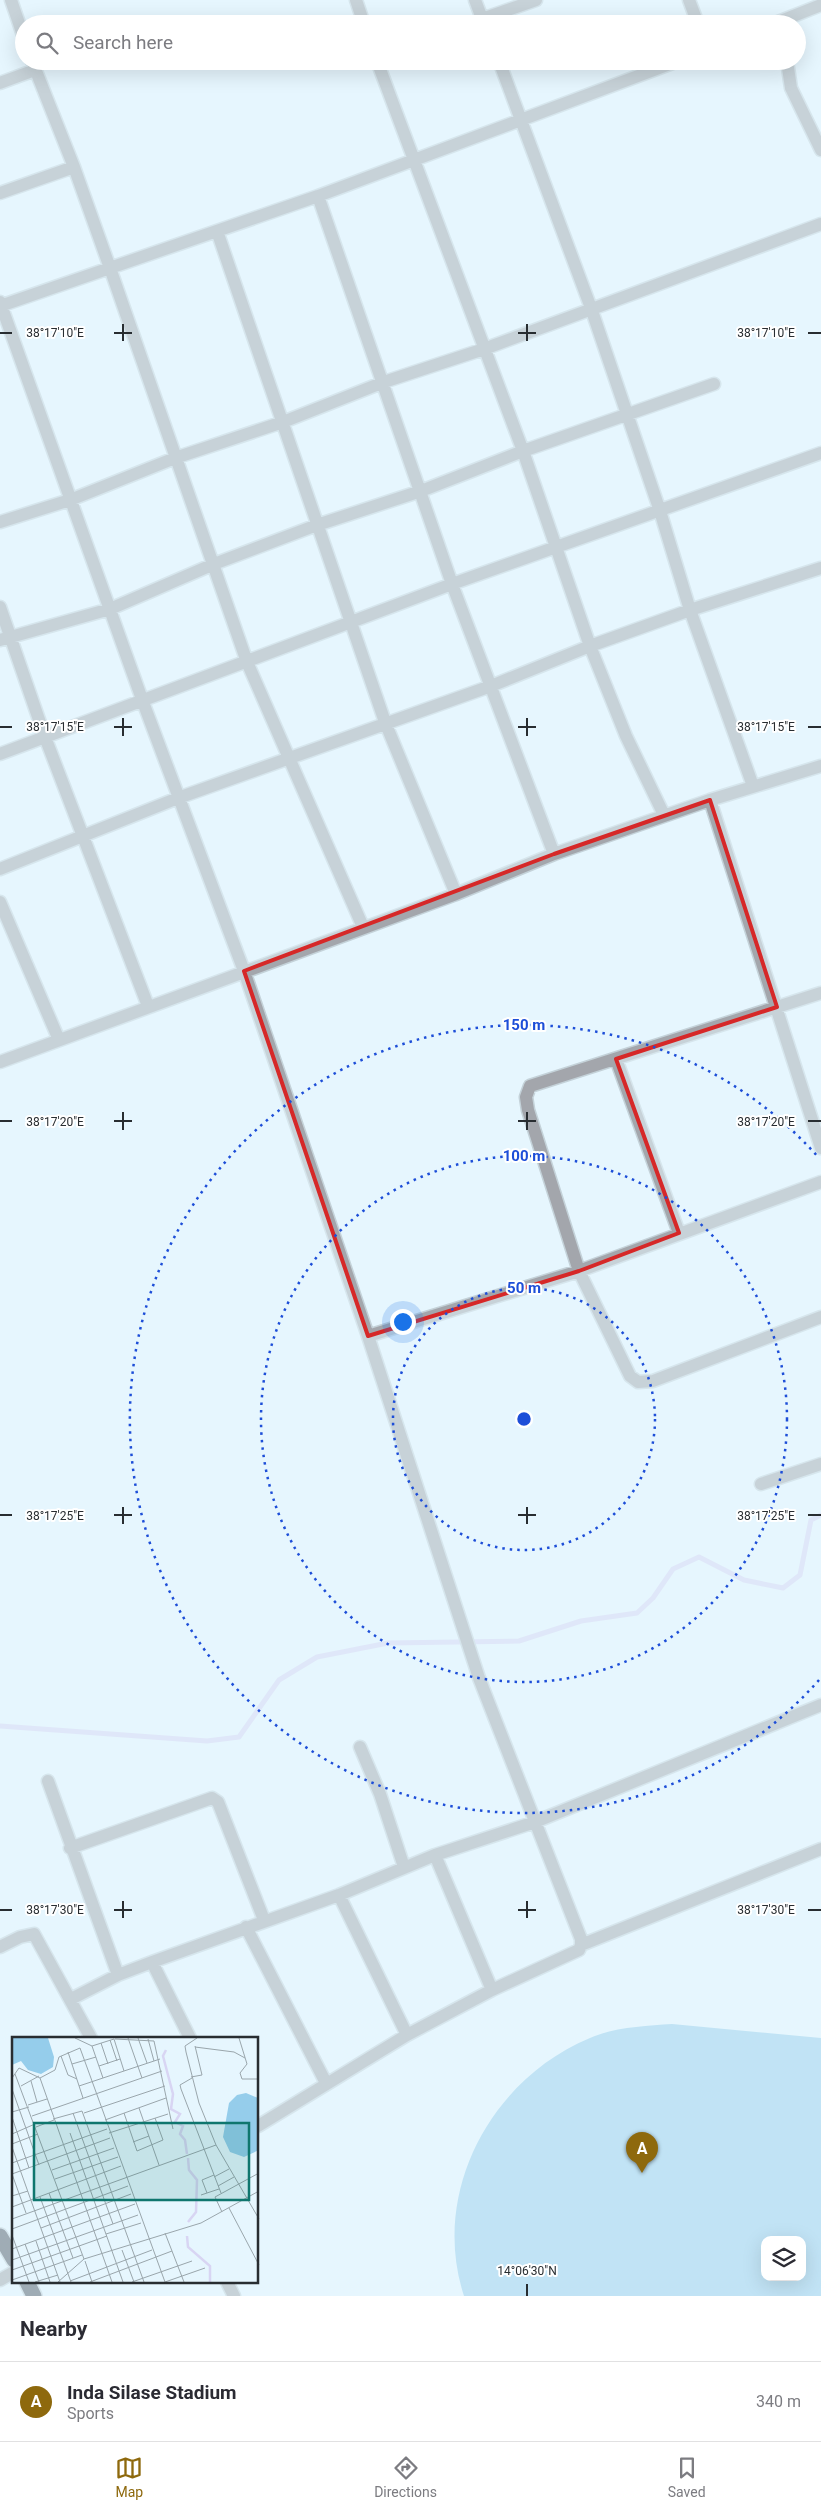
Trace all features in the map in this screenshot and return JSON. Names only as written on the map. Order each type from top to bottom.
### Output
[{"type":"highway","points":[[0,2236],[12,2257]]},
{"type":"highway","points":[[27,2284],[34,2296]]},
{"type":"street","points":[[11,0],[16,15]]},
{"type":"street","points":[[356,0],[361,15]]},
{"type":"street","points":[[475,0],[481,15]]},
{"type":"street","points":[[498,15],[536,0]]},
{"type":"street","points":[[689,0],[695,15]]},
{"type":"street","points":[[790,15],[803,5],[821,6]]},
{"type":"street","points":[[0,83],[25,70]]},
{"type":"street","points":[[35,70],[74,167],[247,662],[363,927]]},
{"type":"street","points":[[380,70],[523,451],[590,646],[626,736],[664,815]]},
{"type":"street","points":[[502,70],[591,308],[660,511],[690,610],[753,786]]},
{"type":"street","points":[[582,1946],[581,1939],[479,1678],[368,1336],[244,971],[178,798],[0,304],[318,196],[655,70]]},
{"type":"street","points":[[788,70],[791,88],[821,150]]},
{"type":"street","points":[[0,193],[74,167]]},
{"type":"street","points":[[318,196],[384,382],[452,584],[554,854]]},
{"type":"street","points":[[0,522],[70,500],[176,458],[283,422],[384,382],[484,349],[821,224]]},
{"type":"street","points":[[217,230],[317,525],[353,623],[385,722],[456,894]]},
{"type":"street","points":[[6,638],[110,609],[214,564],[317,525],[421,491],[523,451],[714,384]]},
{"type":"street","points":[[0,754],[143,702],[452,584],[821,453]]},
{"type":"street","points":[[0,869],[83,834],[178,798],[291,759],[385,722],[491,686],[590,646],[690,610],[821,568]]},
{"type":"street","points":[[0,606],[6,638],[148,1006]]},
{"type":"street","points":[[0,1062],[456,894],[554,854],[664,815],[821,766]]},
{"type":"street","points":[[710,800],[821,1148]]},
{"type":"street","points":[[0,902],[59,1040]]},
{"type":"street","points":[[821,993],[530,1086],[526,1097],[528,1110],[579,1271],[630,1376],[638,1382],[653,1381],[821,1317]]},
{"type":"street","points":[[616,1059],[679,1233]]},
{"type":"street","points":[[368,1336],[579,1271],[821,1182]]},
{"type":"street","points":[[761,1484],[821,1464]]},
{"type":"street","points":[[71,1999],[118,1975],[264,1920],[339,1895],[436,1855],[535,1822],[821,1705]]},
{"type":"street","points":[[360,1747],[380,1794],[404,1867]]},
{"type":"street","points":[[48,1781],[70,1848],[118,1975]]},
{"type":"street","points":[[70,1848],[212,1798],[218,1802],[264,1920]]},
{"type":"street","points":[[259,2125],[407,2035],[492,1990],[578,1950],[582,1946],[821,1849]]},
{"type":"street","points":[[436,1855],[492,1990]]},
{"type":"street","points":[[339,1895],[407,2035]]},
{"type":"street","points":[[246,1927],[326,2084]]},
{"type":"street","points":[[0,1947],[20,1937],[34,1934],[90,2037]]},
{"type":"street","points":[[152,1962],[190,2037]]},
{"type":"street","points":[[0,2280],[12,2273]]},
{"type":"street","points":[[228,2284],[234,2296]]},
{"type":"highlighted area","points":[[710,800],[777,1007],[616,1059],[679,1233],[579,1271],[368,1336],[244,971],[554,854]]},
{"type":"shaded area","points":[[672,2024],[821,2038],[821,2296],[464,2296],[456,2257],[455,2218],[463,2179],[477,2143],[498,2110],[524,2081],[555,2057],[600,2034],[641,2026]]},
{"type":"waterway","points":[[0,1726],[207,1741],[239,1737],[279,1680],[317,1657],[388,1643],[519,1641],[581,1621],[637,1613],[653,1598],[673,1569],[699,1557],[744,1580],[783,1588],[800,1575],[811,1520],[821,1515]]},
{"type":"place","name":"Inda Silase Stadium","points":[[642,2173]]}]
